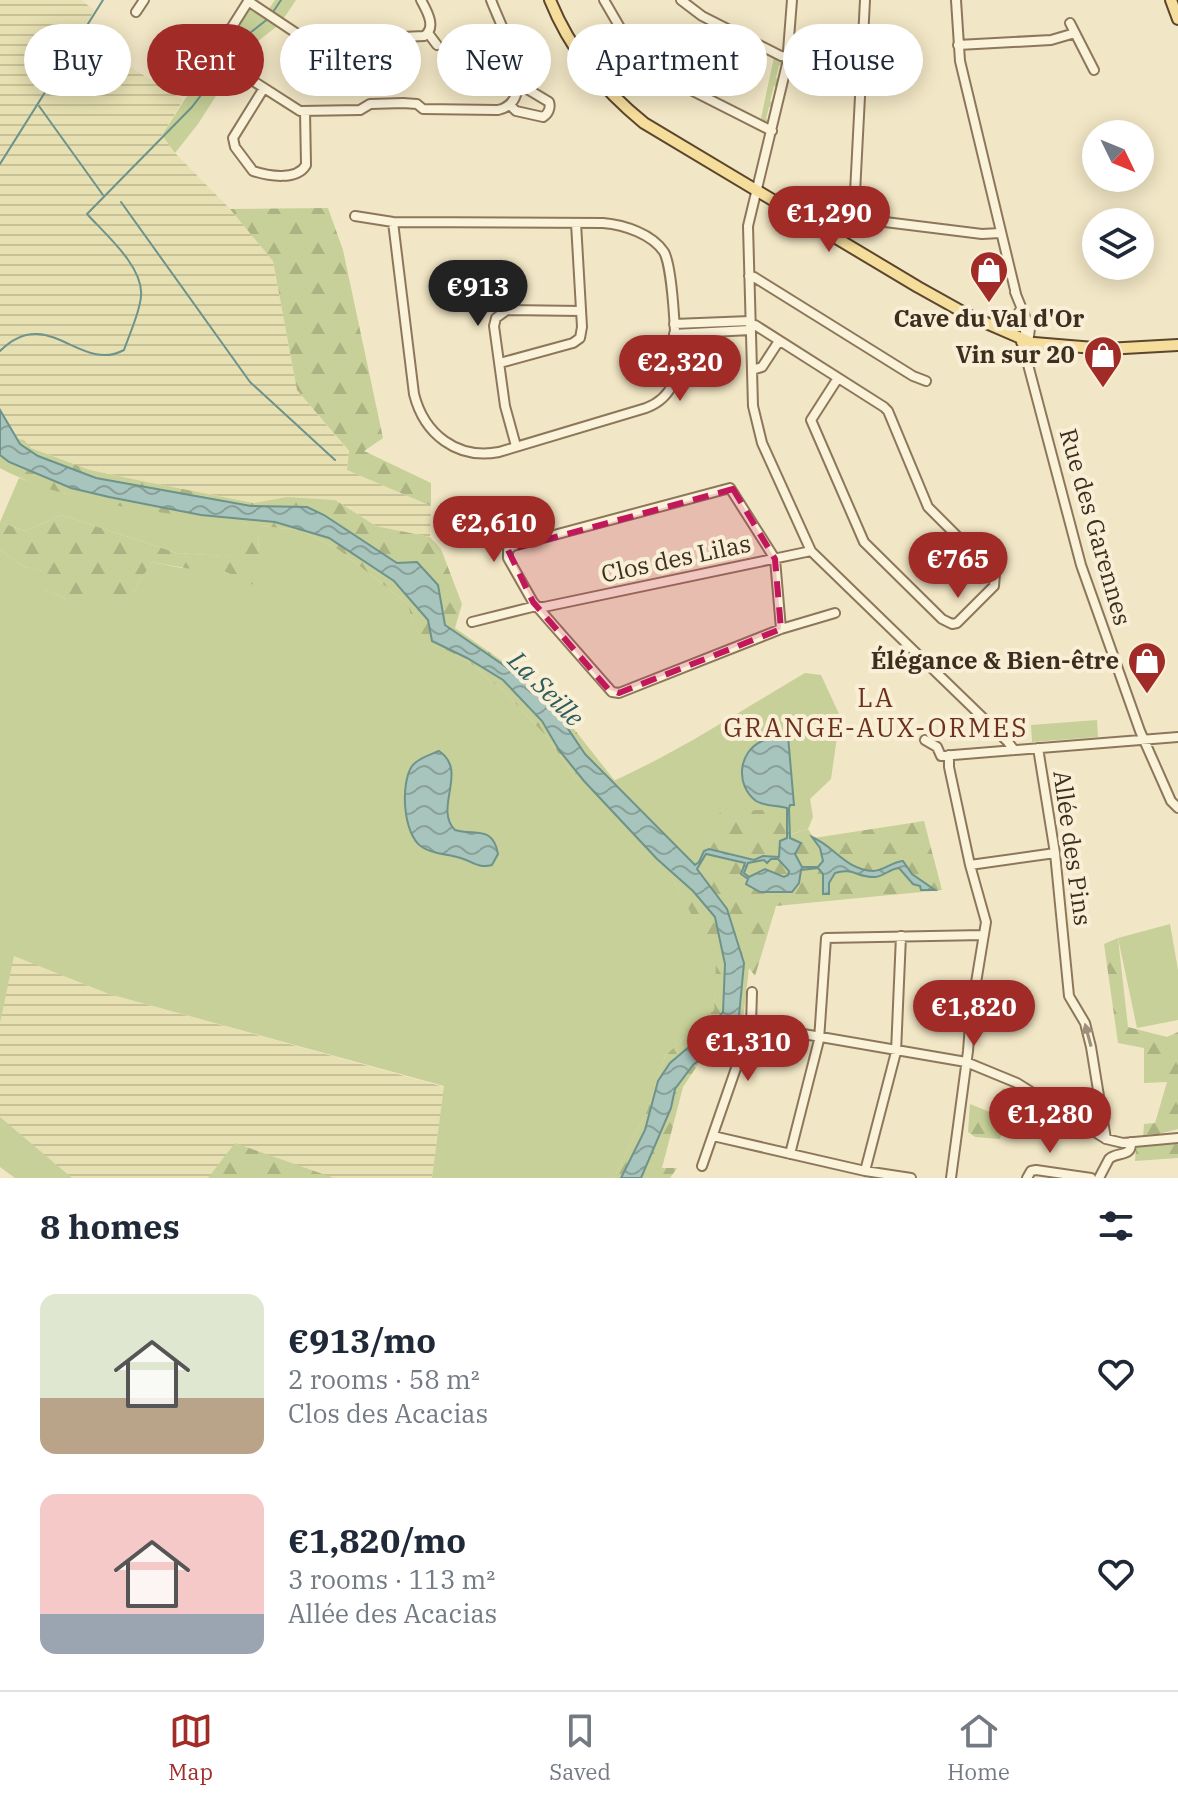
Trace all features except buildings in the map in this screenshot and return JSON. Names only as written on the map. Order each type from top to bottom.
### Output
[{"type":"main road","points":[[550,0],[562,27],[584,61],[628,110],[661,134],[970,316],[1028,341],[1106,349],[1178,345]]},
{"type":"main road","points":[[1171,0],[1178,19]]},
{"type":"street","points":[[136,12],[144,0]]},
{"type":"street","points":[[421,0],[430,20],[428,33],[437,45]]},
{"type":"street","points":[[491,0],[500,24]]},
{"type":"street","points":[[604,0],[622,31],[673,81],[772,131]]},
{"type":"street","points":[[681,0],[702,16],[783,56]]},
{"type":"street","points":[[790,24],[792,0]]},
{"type":"street","points":[[865,0],[852,207],[855,214],[862,219],[982,234],[1000,233]]},
{"type":"street","name":"Rue des Garennes","points":[[956,0],[958,45],[1000,233],[1015,292],[1030,329],[1026,357],[1078,555],[1144,740],[1171,801],[1178,808]]},
{"type":"street","points":[[234,24],[248,1],[302,37],[314,41],[417,37],[428,33]]},
{"type":"street","points":[[1070,23],[1094,70]]},
{"type":"street","points":[[958,45],[1051,40],[1075,33]]},
{"type":"street","points":[[783,80],[748,226],[753,406],[759,434],[811,551],[1003,738],[1009,751]]},
{"type":"street","points":[[264,88],[296,109],[305,111],[360,110],[370,104],[417,104],[423,109],[498,110],[510,105],[514,96]]},
{"type":"street","points":[[259,96],[233,138],[235,147],[253,171],[295,175],[302,172],[306,165],[305,111]]},
{"type":"street","points":[[510,105],[516,111],[543,117],[547,115],[549,102],[539,96]]},
{"type":"street","points":[[355,216],[393,222],[617,225],[637,232],[656,244],[669,263],[675,374],[670,389],[658,402],[646,408],[483,454],[458,449],[443,441],[422,417],[414,394],[393,222]]},
{"type":"street","points":[[500,363],[578,340],[582,332],[576,223]]},
{"type":"street","points":[[749,276],[926,381]]},
{"type":"street","points":[[516,446],[505,406],[494,326],[496,318],[502,311],[581,311]]},
{"type":"street","points":[[674,324],[755,325],[838,378],[888,411],[928,507],[995,574],[994,586],[958,628],[942,619],[861,537],[811,420],[838,378]]},
{"type":"street","points":[[674,334],[750,325]]},
{"type":"street","points":[[752,370],[762,367],[779,341]]},
{"type":"street","name":"Clos des Lilas","points":[[781,629],[775,559],[735,491],[725,488],[513,546],[508,550],[508,558],[538,608],[608,689],[615,693],[781,629],[835,613]]},
{"type":"street","name":"Clos des Lilas","points":[[472,622],[811,551]]},
{"type":"street","points":[[925,740],[937,747],[941,756],[1178,737]]},
{"type":"street","name":"Allée des Pins","points":[[1038,748],[1055,853],[1069,996],[1085,1023],[1106,1139]]},
{"type":"street","points":[[949,755],[970,865],[986,922],[971,1013],[951,1178]]},
{"type":"street","points":[[970,865],[1055,853]]},
{"type":"street","points":[[790,1154],[819,1037],[826,938],[984,935]]},
{"type":"street","points":[[865,1171],[896,1050],[901,936]]},
{"type":"street","points":[[702,1166],[751,1025],[752,992]]},
{"type":"street","points":[[751,1025],[966,1062],[1017,1083],[1106,1139],[1131,1142],[1178,1138]]},
{"type":"street","points":[[713,1136],[865,1171],[911,1178]]},
{"type":"street","points":[[1099,1178],[1109,1159],[1127,1153],[1131,1142]]},
{"type":"street","points":[[1027,1178],[1031,1171],[1036,1170],[1091,1178]]},
{"type":"highlighted area","points":[[733,489],[775,559],[781,629],[619,693],[608,689],[533,602],[508,550]]},
{"type":"shaded area","points":[[0,0],[81,0],[94,10],[87,24],[24,24],[24,96],[131,96],[131,67],[147,77],[147,96],[177,96],[183,100],[162,135],[273,261],[297,390],[349,452],[347,470],[431,506],[430,537],[376,526],[335,500],[287,497],[255,503],[90,470],[0,436]]},
{"type":"shaded area","points":[[13,955],[109,994],[444,1087],[432,1178],[72,1178],[0,1118],[0,1012]]},
{"type":"green space","points":[[275,0],[296,0],[280,24],[264,36],[264,24],[233,24],[248,1],[266,13]]},
{"type":"green space","points":[[774,57],[783,66],[779,65],[776,78],[780,80],[778,86],[774,86],[770,101],[775,103],[774,107],[769,107],[766,119],[770,122],[765,125],[760,123]]},
{"type":"green space","points":[[187,96],[216,96],[175,153],[162,135]]},
{"type":"green space","points":[[328,208],[343,250],[383,438],[364,451],[431,483],[431,506],[347,470],[349,451],[297,390],[273,261],[230,209]]},
{"type":"green space","points":[[0,436],[24,440],[31,448],[90,470],[254,503],[287,497],[335,500],[376,526],[430,537],[441,549],[462,604],[455,628],[525,677],[559,710],[615,781],[660,824],[677,846],[716,826],[720,812],[781,809],[786,836],[808,829],[814,838],[924,821],[942,890],[776,906],[755,976],[749,968],[742,1028],[731,1044],[699,1063],[683,1087],[662,1168],[677,1168],[670,1178],[614,1178],[647,1111],[665,1056],[714,1010],[716,961],[670,874],[575,777],[547,737],[500,687],[470,663],[423,638],[408,604],[339,550],[301,530],[259,526],[260,562],[267,576],[282,590],[273,594],[220,569],[202,571],[152,562],[132,594],[113,601],[66,599],[44,589],[43,571],[25,567],[0,550],[0,522],[25,531],[62,515],[177,553],[241,557],[248,524],[121,506],[58,492],[0,468]]},
{"type":"green space","points":[[19,478],[66,494],[248,524],[259,562],[259,526],[301,530],[339,550],[408,604],[417,630],[423,637],[470,663],[500,687],[547,737],[575,777],[590,791],[673,751],[805,673],[821,675],[840,716],[831,779],[810,799],[813,817],[808,829],[704,846],[670,874],[717,961],[714,1010],[665,1056],[647,1111],[614,1178],[432,1178],[444,1086],[109,994],[14,956],[0,1023],[0,550],[25,567],[44,571],[44,589],[66,599],[132,594],[152,562],[182,568],[237,557],[177,553],[62,515],[25,531],[0,522]]},
{"type":"green space","points":[[1097,720],[1098,737],[1032,742],[1031,725]]},
{"type":"green space","points":[[1170,924],[1178,970],[1178,1020],[1137,1028],[1118,938]]},
{"type":"green space","points":[[1118,938],[1128,1027],[1167,1037],[1178,1032],[1178,1129],[1143,1138],[1144,1124],[1155,1123],[1167,1082],[1144,1083],[1144,1048],[1118,1043],[1104,944]]},
{"type":"green space","points":[[1003,1088],[1013,1095],[1000,1139],[975,1137],[968,1132],[970,1104],[990,1112]]},
{"type":"green space","points":[[0,1117],[72,1178],[15,1178],[0,1167]]},
{"type":"green space","points":[[1178,1138],[1178,1158],[1135,1161],[1136,1147]]},
{"type":"green space","points":[[235,1143],[334,1178],[208,1178]]},
{"type":"water","points":[[0,410],[20,444],[38,456],[96,478],[251,506],[307,507],[397,563],[417,562],[438,585],[445,625],[524,679],[558,714],[585,754],[695,865],[704,851],[709,849],[754,860],[763,856],[779,857],[780,841],[787,838],[787,808],[756,801],[745,786],[742,769],[754,746],[768,739],[788,736],[794,805],[790,805],[789,809],[790,838],[801,843],[795,854],[802,867],[818,867],[823,861],[820,848],[812,837],[864,870],[877,871],[903,861],[912,874],[935,890],[921,890],[899,868],[875,877],[846,871],[835,873],[829,883],[829,894],[823,894],[823,874],[818,868],[801,870],[799,883],[792,892],[760,892],[746,884],[748,879],[741,874],[745,863],[706,854],[697,869],[727,909],[744,963],[739,1016],[730,1036],[693,1065],[675,1089],[671,1108],[641,1178],[621,1178],[645,1130],[658,1081],[670,1063],[703,1035],[723,1012],[725,964],[715,917],[693,891],[657,859],[584,781],[559,750],[542,721],[503,680],[432,641],[428,620],[394,581],[329,538],[275,522],[201,515],[71,488],[9,462],[0,455]],"holes":[[[778,859],[789,871],[784,877],[765,869],[749,877],[744,873],[748,863],[764,860],[767,863]]]},
{"type":"water","points":[[439,751],[451,769],[449,821],[455,830],[482,833],[492,839],[498,854],[492,865],[478,865],[430,851],[416,841],[411,832],[405,809],[408,774],[417,761]]},
{"type":"waterway","points":[[0,164],[103,0]]},
{"type":"waterway","points":[[273,12],[281,0]]},
{"type":"waterway","points":[[261,24],[269,18]]},
{"type":"waterway","points":[[0,351],[17,338],[33,334],[49,336],[93,354],[108,355],[124,350],[139,309],[140,285],[122,252],[87,214],[200,96]]},
{"type":"waterway","points":[[39,106],[103,195]]},
{"type":"waterway","points":[[121,202],[250,382],[335,460]]},
{"type":"place","name":"Cave du Val d'Or","points":[[989,304]]},
{"type":"place","name":"Vin sur 20","points":[[1103,389]]},
{"type":"place","name":"Élégance & Bien-être","points":[[1147,695]]},
{"type":"district","name":"LA GRANGE-AUX-ORMES","points":[[876,713]]},
{"type":"water label","name":"La Seille","points":[[546,689]]}]
